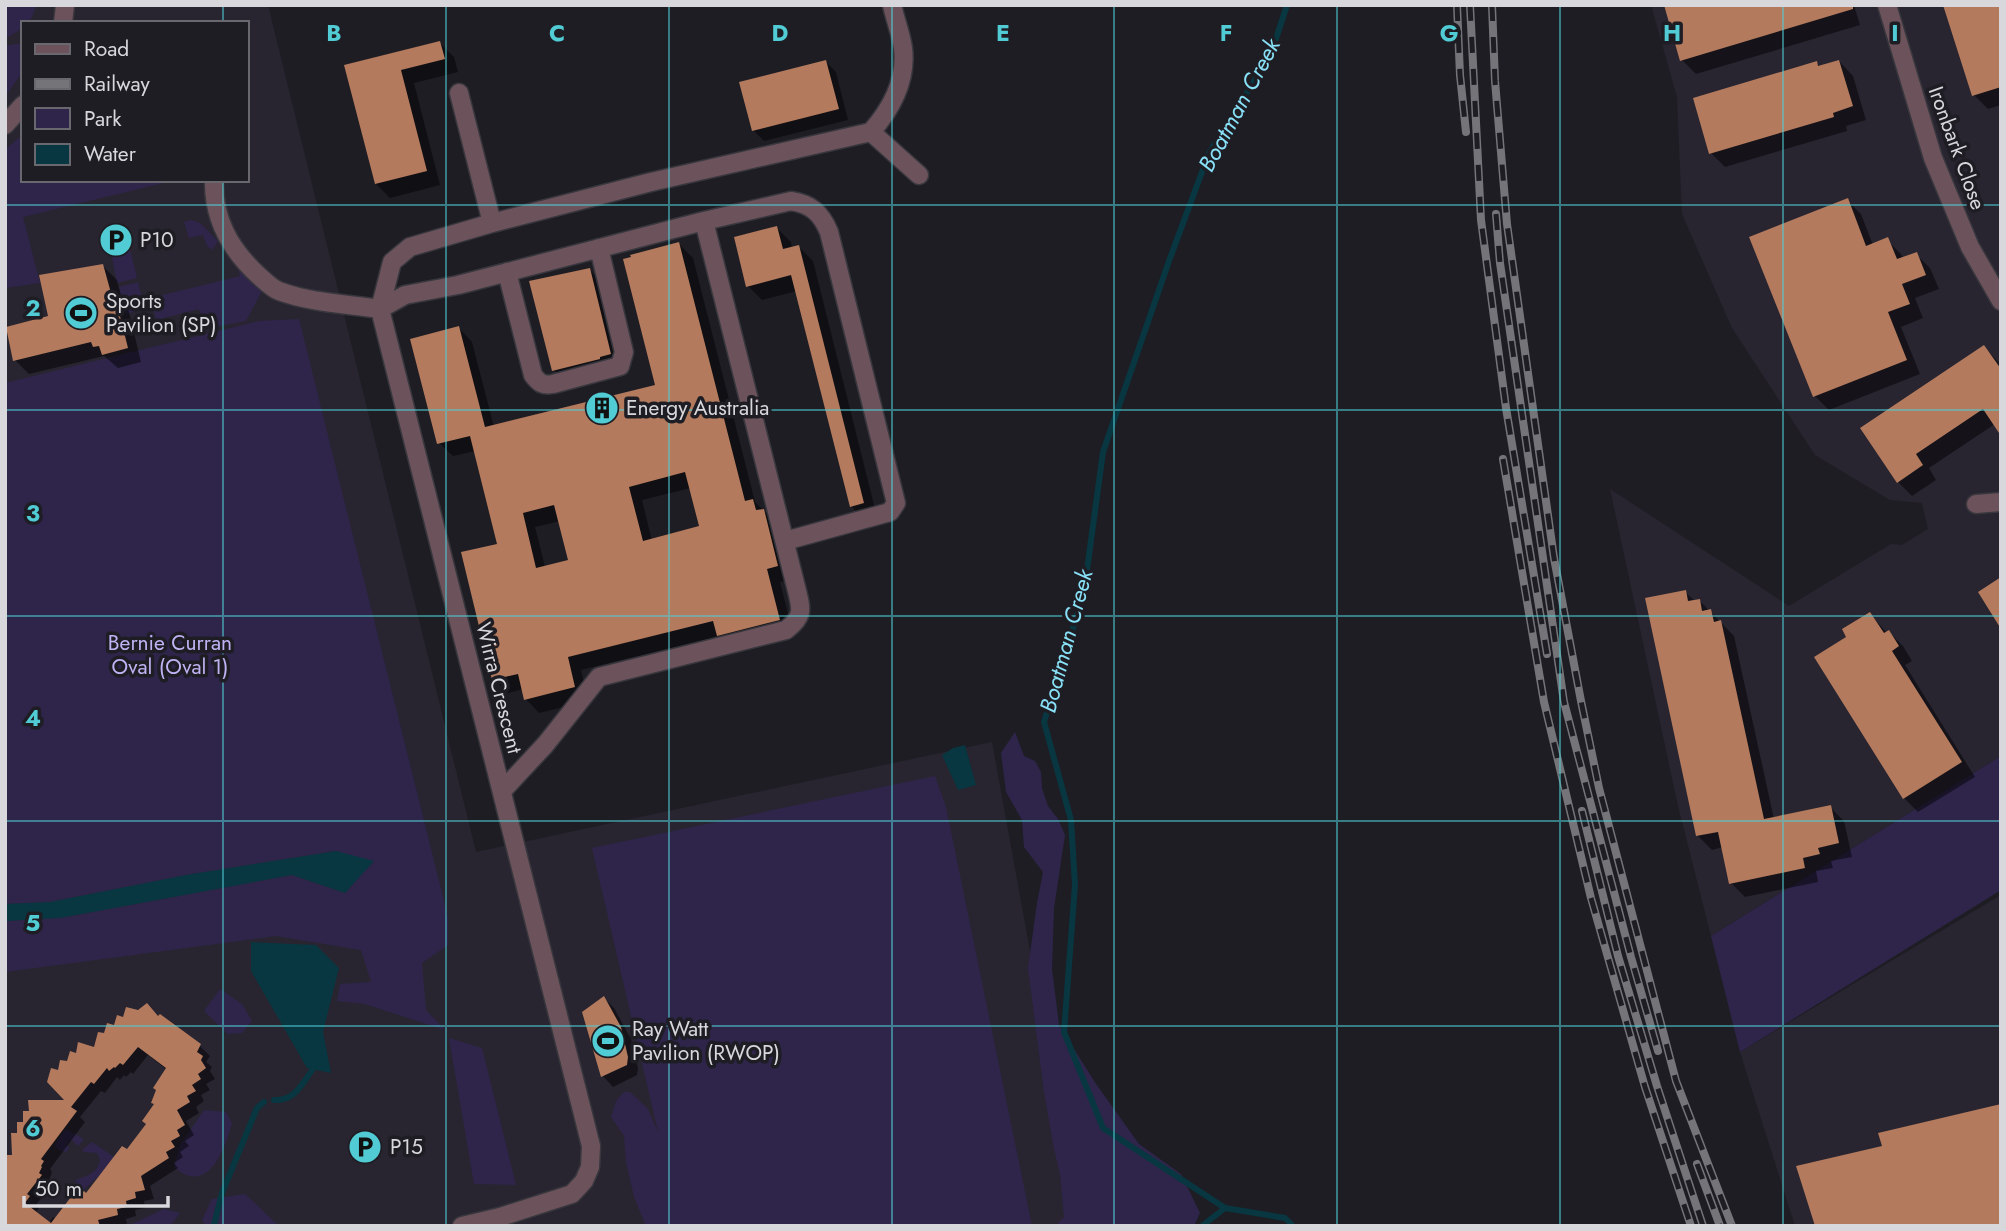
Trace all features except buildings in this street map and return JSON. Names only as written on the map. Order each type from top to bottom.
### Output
[{"type":"street","points":[[380,309],[393,262],[410,247],[652,182],[871,132],[883,118],[901,85],[903,48],[892,5]]},
{"type":"street","name":"Ironbark Close","points":[[1887,5],[1933,158],[1970,247],[2001,301]]},
{"type":"street","points":[[459,93],[492,223]]},
{"type":"street","points":[[5,125],[21,107]]},
{"type":"street","points":[[871,132],[919,176]]},
{"type":"street","points":[[214,182],[217,211],[230,245],[244,262],[276,289],[301,298],[380,309],[405,295],[458,285],[704,221],[791,201],[804,203],[815,209],[829,232],[895,503],[890,512],[785,541]]},
{"type":"street","points":[[502,791],[545,745],[599,677],[786,630],[797,621],[801,609],[704,221]]},
{"type":"street","points":[[507,272],[533,375],[538,383],[553,384],[620,366],[623,360],[624,352],[598,248]]},
{"type":"street","name":"Wirra Crescent","points":[[380,309],[591,1146],[590,1167],[584,1181],[572,1194],[462,1226]]},
{"type":"street","points":[[1976,504],[2001,502]]},
{"type":"shaded area","points":[[5,5],[268,5],[476,852],[992,742],[1080,1226],[5,1226]]},
{"type":"shaded area","points":[[1651,5],[2001,5],[2001,756],[1711,936],[1678,806],[1610,489],[1789,606],[1891,544],[1902,545],[1928,529],[1922,503],[1890,500],[1815,455],[1732,328],[1682,214],[1677,97]]},
{"type":"shaded area","points":[[2001,895],[2001,1226],[1795,1226],[1740,1052]]},
{"type":"green space","points":[[5,5],[37,5],[30,21],[21,21],[21,29],[5,39]]},
{"type":"green space","points":[[21,43],[21,74],[5,97],[5,46]]},
{"type":"green space","points":[[21,137],[21,182],[168,182],[23,217],[40,283],[5,288],[5,149]]},
{"type":"green space","points":[[191,220],[200,223],[218,241],[212,250],[207,246],[203,235],[189,238],[184,222]]},
{"type":"green space","points":[[130,249],[137,278],[117,283],[111,252]]},
{"type":"green space","points":[[237,265],[262,291],[246,321],[204,329],[199,309],[156,320],[151,298],[240,276]]},
{"type":"green space","points":[[138,282],[147,308],[126,314],[119,287]]},
{"type":"green space","name":"Bernie Curran Oval (Oval 1)","points":[[299,319],[448,917],[448,945],[422,963],[426,1010],[445,1030],[365,1004],[337,1001],[340,984],[371,982],[361,950],[276,936],[5,972],[5,921],[60,918],[292,875],[345,893],[373,862],[336,851],[186,875],[50,902],[5,904],[5,383],[259,321]]},
{"type":"green space","points":[[1015,732],[1024,756],[1035,761],[1041,772],[1042,788],[1048,806],[1065,835],[1054,908],[1052,969],[1059,1025],[1096,1084],[1139,1144],[1181,1174],[1200,1213],[1194,1226],[1055,1226],[1064,1217],[1060,1174],[1044,1092],[1028,968],[1043,872],[1024,847],[1022,820],[1006,792],[1001,753]]},
{"type":"green space","points":[[2001,756],[2001,890],[1740,1052],[1711,936]]},
{"type":"green space","points":[[935,776],[946,807],[1032,1226],[646,1226],[634,1197],[626,1162],[624,1136],[611,1117],[616,1101],[624,1092],[630,1092],[648,1109],[658,1132],[592,848]]},
{"type":"green space","points":[[220,989],[242,1004],[252,1021],[242,1033],[228,1034],[204,1011]]},
{"type":"green space","points":[[449,1038],[482,1048],[516,1185],[474,1184]]},
{"type":"green space","points":[[204,1110],[226,1112],[232,1123],[225,1145],[213,1166],[196,1176],[186,1175],[174,1167],[180,1145]]},
{"type":"green space","points":[[66,1129],[84,1139],[78,1146],[72,1140],[68,1141],[69,1148],[66,1152],[59,1150],[55,1144]]},
{"type":"green space","points":[[92,1142],[114,1157],[105,1171],[84,1189],[80,1189],[75,1180],[94,1171],[99,1164],[97,1153],[82,1150]]},
{"type":"green space","points":[[245,1194],[279,1226],[206,1226],[202,1220],[212,1199]]},
{"type":"green space","points":[[164,1209],[180,1213],[170,1226],[128,1226]]},
{"type":"water","points":[[965,745],[976,785],[958,790],[942,755]]},
{"type":"water","points":[[336,851],[374,861],[345,893],[292,875],[60,918],[5,921],[5,904],[50,902],[186,875]]},
{"type":"water","points":[[251,942],[316,945],[339,968],[323,1032],[331,1073],[307,1068],[251,971]]},
{"type":"waterway","name":"Boatman Creek","points":[[1287,5],[1271,54],[1209,153],[1103,452],[1084,592],[1044,722],[1071,820],[1075,885],[1064,1032],[1103,1128],[1225,1208],[1285,1218],[1293,1226]]},
{"type":"waterway","points":[[274,1100],[292,1095],[313,1069]]},
{"type":"waterway","points":[[214,1225],[222,1193],[257,1108],[264,1102]]},
{"type":"waterway","points":[[1202,1226],[1225,1208]]},
{"type":"railway","points":[[1457,5],[1466,132]]},
{"type":"railway","points":[[1470,5],[1481,220],[1506,408],[1547,654]]},
{"type":"railway","points":[[1492,5],[1495,81],[1507,224],[1554,558],[1581,701],[1599,788],[1676,1081],[1732,1226]]},
{"type":"railway","points":[[1496,214],[1500,263],[1564,702],[1658,1051]]},
{"type":"railway","points":[[1503,459],[1544,702],[1591,898],[1645,1087],[1691,1226]]},
{"type":"railway","points":[[1582,811],[1618,956],[1703,1226]]},
{"type":"railway","points":[[1697,1164],[1720,1226]]},
{"type":"place","name":"P10","points":[[116,240]]},
{"type":"place","name":"Sports Pavilion (SP)","points":[[81,313]]},
{"type":"place","name":"Energy Australia","points":[[602,408]]},
{"type":"place","name":"Ray Watt Pavilion (RWOP)","points":[[608,1041]]},
{"type":"place","name":"P15","points":[[365,1147]]}]
